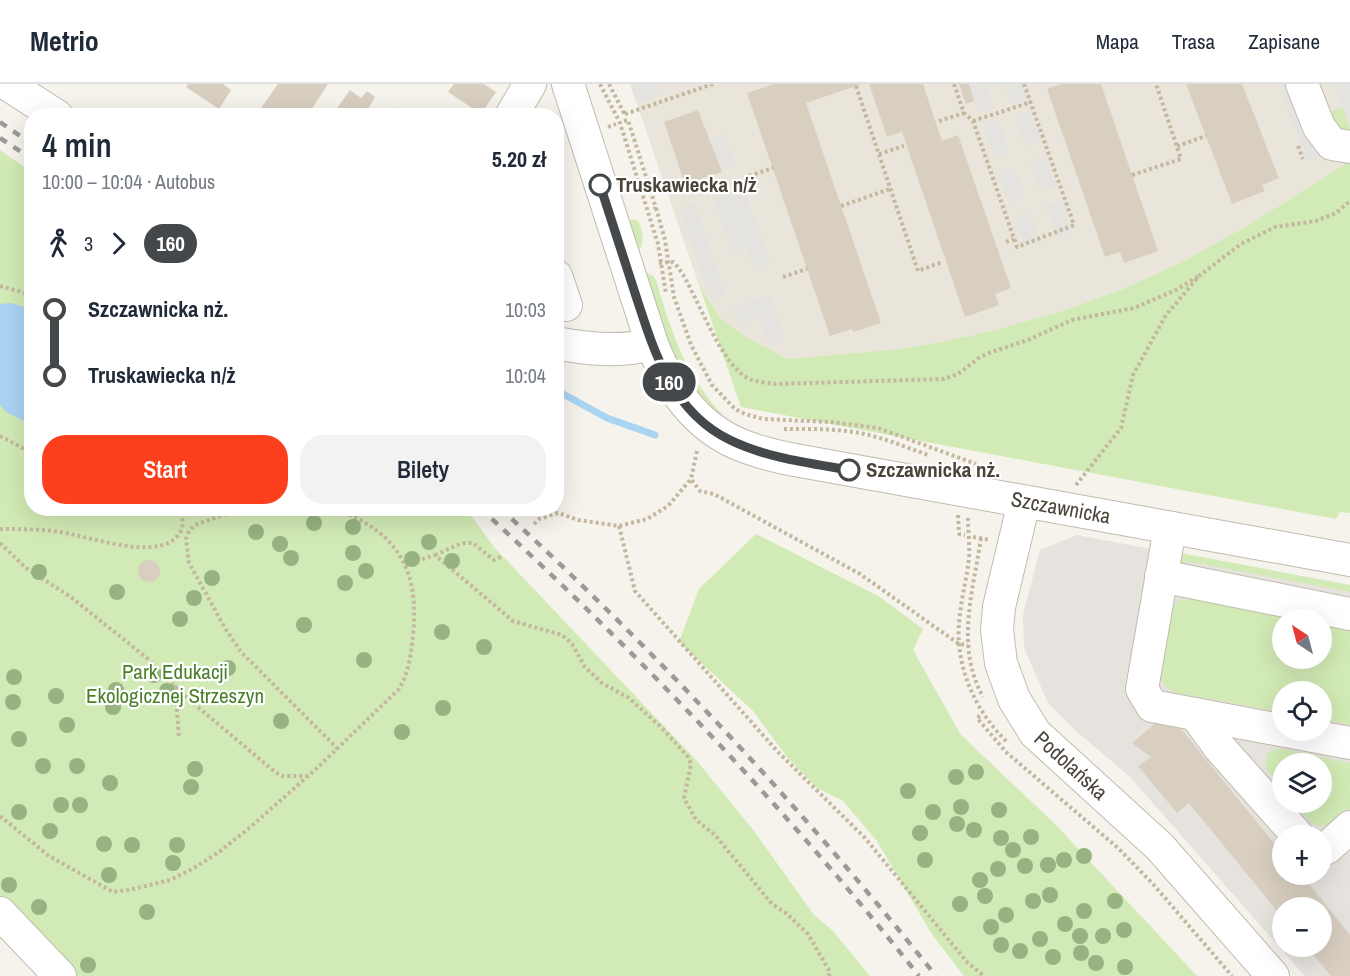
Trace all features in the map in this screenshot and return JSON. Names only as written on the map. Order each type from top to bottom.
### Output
[{"type":"street","points":[[7,84],[44,108]]},
{"type":"street","points":[[516,108],[530,84]]},
{"type":"street","name":"Szczawnicka","points":[[568,84],[663,373],[697,416],[727,439],[774,455],[1350,560]]},
{"type":"street","points":[[1302,84],[1319,127],[1332,144],[1350,147]]},
{"type":"street","points":[[564,299],[566,305]]},
{"type":"street","points":[[564,345],[604,349],[637,349],[652,344]]},
{"type":"street","name":"Podolańska","points":[[1024,502],[999,607],[998,644],[1003,671],[1014,699],[1035,733],[1160,847],[1273,976]]},
{"type":"street","points":[[1170,528],[1142,689],[1152,706],[1350,743]]},
{"type":"street","points":[[1161,576],[1350,614]]},
{"type":"street","points":[[1195,714],[1220,747],[1288,825]]},
{"type":"street","points":[[1332,843],[1350,827]]},
{"type":"street","points":[[0,913],[60,976]]},
{"type":"path","points":[[600,84],[620,123],[658,244],[666,296]]},
{"type":"path","points":[[609,84],[625,114],[665,240],[676,305],[697,359],[712,385],[729,404],[746,414],[783,423],[830,422],[878,429],[981,465]]},
{"type":"path","points":[[625,114],[713,84]]},
{"type":"path","points":[[954,84],[964,114],[973,122],[1017,247],[1074,225],[1024,84]]},
{"type":"path","points":[[1132,175],[1181,159],[1156,84]]},
{"type":"path","points":[[856,86],[918,271],[942,262]]},
{"type":"path","points":[[973,122],[1031,102]]},
{"type":"path","points":[[939,121],[964,114]]},
{"type":"path","points":[[1177,146],[1206,136]]},
{"type":"path","points":[[879,154],[904,146]]},
{"type":"path","points":[[749,176],[773,168]]},
{"type":"path","points":[[841,206],[890,189]]},
{"type":"path","points":[[660,262],[673,262],[678,267],[685,276],[725,354],[736,368],[752,380],[775,384],[944,379],[958,375],[980,357],[1028,340],[1072,320],[1134,308],[1176,290],[1249,239],[1275,227],[1316,221],[1336,213],[1350,201]]},
{"type":"path","points":[[1006,242],[1014,239]]},
{"type":"path","points":[[783,277],[807,269]]},
{"type":"path","points":[[1075,490],[1077,483],[1121,428],[1133,375],[1166,315],[1199,276]]},
{"type":"path","points":[[0,286],[24,294]]},
{"type":"path","points":[[564,515],[578,520],[619,526],[647,519],[668,506],[691,479],[700,440],[708,426]]},
{"type":"path","points":[[0,436],[24,449]]},
{"type":"path","points":[[691,479],[700,490],[714,494],[860,574],[959,644],[968,645]]},
{"type":"path","points":[[1066,481],[1077,483]]},
{"type":"path","points":[[0,529],[60,532],[146,548],[162,546],[173,541],[181,532],[184,524],[181,516]]},
{"type":"path","points":[[225,516],[195,525],[188,534],[186,549],[189,563],[241,652],[338,750]]},
{"type":"path","points":[[0,816],[49,856],[113,892],[170,880],[194,868],[248,829],[338,750],[389,700],[405,678],[412,648],[414,608],[413,591],[405,565],[398,552],[377,529],[353,516]]},
{"type":"path","points":[[534,524],[539,519],[548,516]]},
{"type":"path","points":[[968,516],[969,558]]},
{"type":"path","points":[[619,526],[635,591],[777,751],[865,838],[967,962],[984,976]]},
{"type":"path","points":[[181,532],[188,534]]},
{"type":"path","points":[[973,537],[995,541]]},
{"type":"path","points":[[980,545],[981,538]]},
{"type":"path","points":[[0,543],[26,568],[70,597],[148,658],[174,685],[275,772],[282,776],[309,776]]},
{"type":"path","points":[[405,565],[462,543],[473,543],[494,560],[503,556]]},
{"type":"path","points":[[435,555],[513,621],[562,635],[572,644],[585,667],[602,683],[629,698],[662,728],[688,757],[691,764],[684,798],[696,820],[715,835],[772,904],[786,913],[808,934],[830,972],[829,976]]},
{"type":"path","points":[[174,685],[179,738]]},
{"type":"path","points":[[980,716],[977,718],[983,728],[1006,752],[1118,848],[1154,884],[1232,976]]},
{"type":"shaded area","points":[[630,84],[1350,84],[1350,161],[1252,223],[1182,262],[1123,289],[1062,311],[941,342],[899,349],[787,359],[743,335],[720,318],[699,285]]},
{"type":"shaded area","points":[[643,84],[655,84],[659,95],[637,103],[631,88]]},
{"type":"shaded area","points":[[969,84],[986,84],[994,108],[979,113]]},
{"type":"shaded area","points":[[1004,84],[1021,84],[1027,99],[1011,105]]},
{"type":"shaded area","points":[[1278,84],[1295,84],[1323,155],[1307,161]]},
{"type":"shaded area","points":[[1333,84],[1350,84],[1350,128],[1342,107]]},
{"type":"shaded area","points":[[1030,110],[1041,141],[1025,146],[1015,116]]},
{"type":"shaded area","points":[[999,121],[1009,152],[994,157],[983,127]]},
{"type":"shaded area","points":[[725,134],[736,164],[721,169],[710,139]]},
{"type":"shaded area","points":[[1046,156],[1057,186],[1041,192],[1030,161]]},
{"type":"shaded area","points":[[1014,167],[1025,197],[1009,203],[998,172]]},
{"type":"shaded area","points":[[743,187],[770,263],[754,268],[746,246],[731,252],[713,197]]},
{"type":"shaded area","points":[[1061,200],[1072,231],[1057,237],[1046,206]]},
{"type":"shaded area","points":[[695,203],[726,294],[711,299],[680,208]]},
{"type":"shaded area","points":[[1030,212],[1040,242],[1024,247],[1014,217]]},
{"type":"shaded area","points":[[769,295],[785,340],[769,346],[759,317],[737,324],[731,308]]},
{"type":"shaded area","points":[[1077,535],[1350,587],[1350,976],[1305,976],[1288,957],[1332,957],[1332,897],[1272,897],[1272,938],[1129,776],[1075,730],[1048,703],[1024,648],[1023,614],[1040,550]]},
{"type":"green space","points":[[1342,107],[1350,128],[1350,136],[1343,137],[1325,115]]},
{"type":"green space","name":"Park Edukacji Ekologicznej Strzeszyn","points":[[0,150],[24,167],[24,516],[471,516],[494,547],[697,761],[754,831],[814,915],[833,931],[870,976],[73,976],[0,899]]},
{"type":"green space","points":[[1350,161],[1350,513],[1340,512],[1336,519],[741,407],[699,285],[720,318],[743,335],[787,359],[899,349],[941,342],[1062,311],[1123,289],[1182,262],[1252,223]]},
{"type":"green space","points":[[634,219],[639,222],[643,237],[638,251],[623,222]]},
{"type":"green space","points":[[645,272],[656,280],[669,322],[692,375],[716,408],[732,425],[713,413],[677,370]]},
{"type":"green space","points":[[756,534],[880,597],[923,629],[913,650],[961,735],[1055,824],[1197,976],[964,976],[931,933],[877,841],[843,801],[817,788],[787,757],[753,711],[679,642],[699,589]]},
{"type":"green space","points":[[1175,552],[1350,585],[1350,592],[1186,561],[1182,576]]},
{"type":"green space","points":[[1193,599],[1272,613],[1272,669],[1332,669],[1332,624],[1350,627],[1350,725],[1332,721],[1332,681],[1272,681],[1272,710],[1172,692],[1161,680],[1156,669],[1170,608],[1180,600]]},
{"type":"green space","points":[[1279,748],[1303,753],[1272,753],[1272,775],[1266,768],[1266,754]]},
{"type":"green space","points":[[1332,759],[1350,763],[1350,808],[1337,820],[1327,825],[1316,825],[1303,813],[1332,813]]},
{"type":"water","points":[[11,303],[24,307],[24,421],[6,412],[0,405],[0,304]]},
{"type":"building","points":[[188,84],[223,84],[231,90],[218,108],[186,87]]},
{"type":"building","points":[[278,84],[328,84],[312,108],[261,108]]},
{"type":"building","points":[[454,84],[484,84],[496,92],[485,108],[472,108],[448,92]]},
{"type":"building","points":[[774,84],[862,84],[806,103],[881,323],[853,332],[852,329],[830,336],[747,93]]},
{"type":"building","points":[[869,84],[923,84],[942,141],[958,135],[1011,288],[995,294],[999,305],[965,317],[902,132],[887,137]]},
{"type":"building","points":[[959,84],[969,84],[974,101],[966,104]]},
{"type":"building","points":[[1061,84],[1101,84],[1158,251],[1124,263],[1120,252],[1105,257],[1047,89]]},
{"type":"building","points":[[1186,84],[1242,84],[1279,178],[1262,185],[1265,191],[1232,204]]},
{"type":"building","points":[[350,90],[361,98],[367,91],[375,97],[369,108],[337,108]]},
{"type":"building","points":[[698,110],[722,172],[685,184],[664,122]]},
{"type":"building","points":[[149,560],[157,563],[160,571],[157,579],[149,582],[141,579],[138,571],[141,563]]},
{"type":"building","points":[[1158,721],[1182,730],[1272,841],[1272,885],[1310,885],[1319,897],[1272,897],[1272,905],[1189,803],[1177,813],[1138,766],[1151,757],[1132,743]]},
{"type":"building","points":[[1332,913],[1350,935],[1350,976],[1331,976],[1315,957],[1332,957]]},
{"type":"waterway","points":[[564,394],[607,418],[655,435]]},
{"type":"railway","points":[[0,122],[24,138]]},
{"type":"railway","points":[[0,138],[24,154]]},
{"type":"railway","points":[[489,516],[597,619],[709,733],[817,852],[919,976]]},
{"type":"railway","points":[[509,516],[616,619],[727,734],[834,853],[936,976]]},
{"type":"bus line","name":"160","points":[[600,185],[663,373],[683,401],[708,426],[727,439],[745,447],[763,453],[849,470]]},
{"type":"place","name":"Truskawiecka n/ż","points":[[600,185]]},
{"type":"place","name":"Szczawnicka nż.","points":[[849,470]]}]
